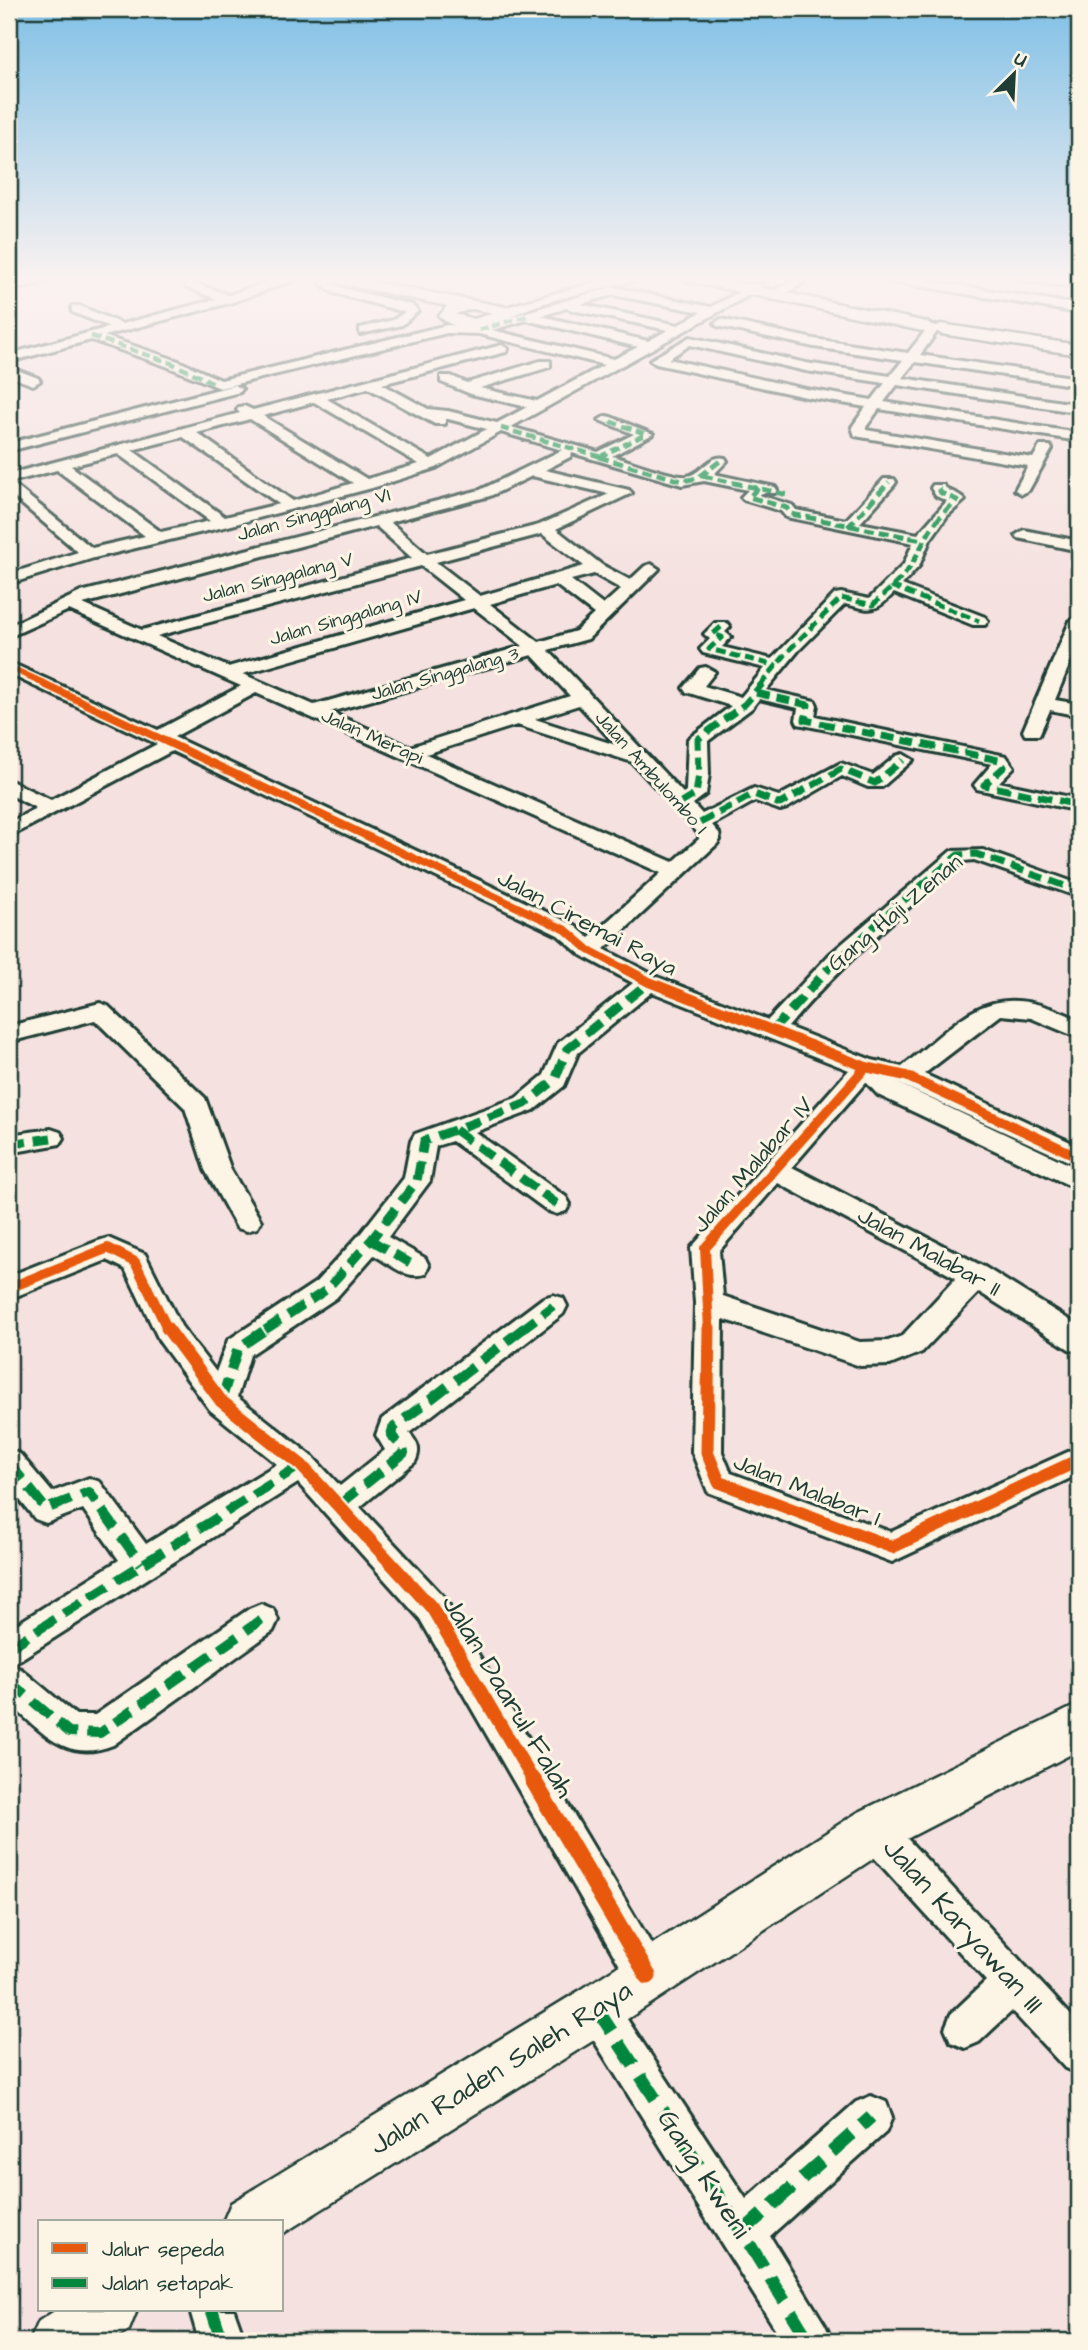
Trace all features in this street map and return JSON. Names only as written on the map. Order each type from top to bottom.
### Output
[{"type":"main road","name":"Jalan Raden Saleh Raya","points":[[253,2220],[597,2009],[874,1830],[1079,1726]]},
{"type":"main road","points":[[59,2341],[106,2312]]},
{"type":"street","points":[[9,447],[245,387]]},
{"type":"street","points":[[9,478],[361,387]]},
{"type":"street","points":[[376,387],[476,441]]},
{"type":"street","points":[[462,387],[539,406]]},
{"type":"street","points":[[465,388],[470,387]]},
{"type":"street","points":[[10,577],[89,554],[291,506],[431,465],[577,387]]},
{"type":"street","points":[[773,387],[1079,437]]},
{"type":"street","points":[[889,387],[859,427],[860,433],[1037,463]]},
{"type":"street","points":[[931,387],[1069,407]]},
{"type":"street","points":[[1022,489],[1079,389]]},
{"type":"street","points":[[216,394],[367,485]]},
{"type":"street","points":[[316,398],[431,465]]},
{"type":"street","points":[[426,413],[448,415],[501,428],[682,481],[690,482],[720,461]]},
{"type":"street","points":[[599,457],[646,434],[606,420]]},
{"type":"street","points":[[186,432],[291,506]]},
{"type":"street","points":[[121,449],[223,523]]},
{"type":"street","name":"Jalan Singgalang VI","points":[[9,632],[87,596],[485,493],[565,454]]},
{"type":"street","points":[[60,465],[157,537]]},
{"type":"street","points":[[426,562],[545,528],[624,493],[531,471]]},
{"type":"street","points":[[703,475],[788,495]]},
{"type":"street","points":[[848,527],[889,482]]},
{"type":"street","points":[[9,486],[89,554]]},
{"type":"street","points":[[758,488],[749,497],[787,508],[791,514],[922,540]]},
{"type":"street","points":[[681,803],[695,794],[699,774],[698,739],[751,699],[792,647],[841,598],[873,605],[911,566],[922,540],[942,513],[957,500],[941,493],[938,488]]},
{"type":"street","name":"Jalan Ambulombo I","points":[[379,520],[426,562],[536,648],[635,757],[709,832],[710,840],[589,950]]},
{"type":"street","points":[[545,528],[596,568],[631,588]]},
{"type":"street","points":[[1024,535],[1079,546]]},
{"type":"street","name":"Jalan Singgalang V","points":[[141,635],[426,562]]},
{"type":"street","name":"Jalan Singgalang IV","points":[[227,673],[596,568]]},
{"type":"street","points":[[536,648],[582,635],[651,569]]},
{"type":"street","points":[[559,579],[604,614]]},
{"type":"street","points":[[891,586],[979,621]]},
{"type":"street","name":"Jalan Merapi","points":[[69,604],[675,871]]},
{"type":"street","points":[[1032,731],[1044,703],[1071,660],[1079,621]]},
{"type":"street","points":[[721,627],[713,634],[722,637],[709,649],[778,666]]},
{"type":"street","name":"Jalan Singgalang 3","points":[[314,711],[536,648]]},
{"type":"street","name":"Jalan Ciremai Raya","points":[[9,667],[558,945],[589,950],[649,982],[772,1031],[866,1067],[906,1076],[1079,1157]]},
{"type":"street","points":[[706,671],[692,688],[751,699],[808,705],[805,720],[999,760],[1003,767],[984,785],[1079,805]]},
{"type":"street","name":"Jalan Ciremai Raya","points":[[9,686],[47,704],[162,745]]},
{"type":"street","points":[[9,831],[162,745],[255,686]]},
{"type":"street","points":[[47,704],[66,694]]},
{"type":"street","points":[[411,753],[582,698]]},
{"type":"street","points":[[1044,703],[1079,710]]},
{"type":"street","points":[[518,719],[544,730],[635,757]]},
{"type":"street","points":[[699,823],[754,794],[780,804],[841,769],[875,783],[903,760]]},
{"type":"street","points":[[9,786],[51,808]]},
{"type":"street","name":"Gang Haji Zenan","points":[[772,1031],[808,986],[862,934],[958,855],[976,854],[1079,891]]},
{"type":"street","points":[[221,1401],[238,1348],[326,1290],[372,1240],[417,1181],[424,1141],[525,1104],[555,1080],[567,1049],[649,982]]},
{"type":"street","points":[[906,1076],[993,1008],[1014,1006],[1044,1012],[1079,1030]]},
{"type":"street","points":[[9,1034],[100,1011],[196,1104],[218,1170],[247,1221]]},
{"type":"street","name":"Jalan Ciremai Raya","points":[[866,1067],[887,1089],[1079,1180]]},
{"type":"street","name":"Jalan Malabar IV","points":[[709,1303],[705,1248],[866,1067]]},
{"type":"street","points":[[455,1130],[557,1204]]},
{"type":"street","points":[[9,1144],[51,1138]]},
{"type":"street","name":"Jalan Malabar II","points":[[776,1170],[976,1276],[1079,1341]]},
{"type":"street","points":[[372,1240],[415,1266]]},
{"type":"street","name":"Jalan Daarul Falah","points":[[9,1288],[108,1248],[135,1262],[170,1334],[221,1401],[301,1465],[432,1608],[648,1976]]},
{"type":"street","points":[[709,1303],[860,1354],[890,1353],[912,1343],[976,1276]]},
{"type":"street","name":"Jalan Malabar I","points":[[709,1303],[707,1452],[719,1482],[892,1547],[1079,1460]]},
{"type":"street","points":[[339,1505],[404,1453],[403,1448],[391,1435],[393,1429],[553,1306]]},
{"type":"street","points":[[9,1463],[46,1509],[89,1492],[141,1564]]},
{"type":"street","points":[[9,1648],[101,1587],[197,1532],[301,1465]]},
{"type":"street","points":[[9,1681],[69,1732],[100,1733],[261,1620]]},
{"type":"street","name":"Jalan Karyawan III","points":[[874,1830],[1079,2054]]},
{"type":"street","points":[[965,2028],[1014,1982]]},
{"type":"street","name":"Gang Kweni","points":[[597,2009],[742,2232],[809,2341]]},
{"type":"street","points":[[742,2232],[871,2117]]},
{"type":"street","points":[[213,2312],[222,2341]]},
{"type":"marked path","points":[[599,457],[646,434],[606,420]]},
{"type":"marked path","points":[[501,428],[682,481],[698,478],[720,461]]},
{"type":"marked path","points":[[703,476],[788,495]]},
{"type":"marked path","points":[[848,527],[889,482]]},
{"type":"marked path","points":[[758,488],[749,497],[787,508],[791,514],[922,540]]},
{"type":"marked path","points":[[681,803],[696,794],[699,774],[698,739],[745,704],[792,647],[841,598],[873,605],[911,566],[922,540],[942,513],[957,500],[941,493],[938,488]]},
{"type":"marked path","points":[[891,586],[979,621]]},
{"type":"marked path","points":[[721,627],[713,634],[722,637],[709,649],[777,666]]},
{"type":"marked path","points":[[756,693],[808,705],[805,720],[999,760],[1004,767],[984,785],[1079,805]]},
{"type":"marked path","points":[[700,823],[754,794],[780,804],[841,769],[875,783],[903,760]]},
{"type":"marked path","points":[[772,1031],[838,959],[958,855],[976,854],[1079,891]]},
{"type":"marked path","points":[[221,1401],[238,1348],[326,1290],[371,1240],[417,1181],[424,1141],[525,1104],[555,1080],[567,1049],[649,982]]},
{"type":"marked path","points":[[455,1130],[557,1204]]},
{"type":"marked path","points":[[9,1144],[51,1138]]},
{"type":"marked path","points":[[371,1240],[415,1266]]},
{"type":"marked path","points":[[339,1505],[404,1453],[403,1448],[391,1435],[393,1428],[553,1306]]},
{"type":"marked path","points":[[9,1463],[46,1509],[89,1492],[141,1564]]},
{"type":"marked path","points":[[9,1648],[301,1465]]},
{"type":"marked path","points":[[9,1681],[69,1732],[100,1733],[261,1620]]},
{"type":"marked path","points":[[597,2009],[742,2232],[809,2341]]},
{"type":"marked path","points":[[742,2232],[871,2117]]},
{"type":"marked path","points":[[213,2312],[222,2341]]},
{"type":"cycle path","points":[[9,667],[566,930],[589,950],[649,982],[866,1067],[906,1076],[1079,1157]]},
{"type":"cycle path","points":[[866,1067],[705,1248],[709,1303],[707,1452],[719,1482],[892,1547],[1079,1460]]},
{"type":"cycle path","points":[[9,1288],[108,1248],[135,1262],[170,1334],[221,1401],[301,1465],[432,1608],[648,1976]]}]
